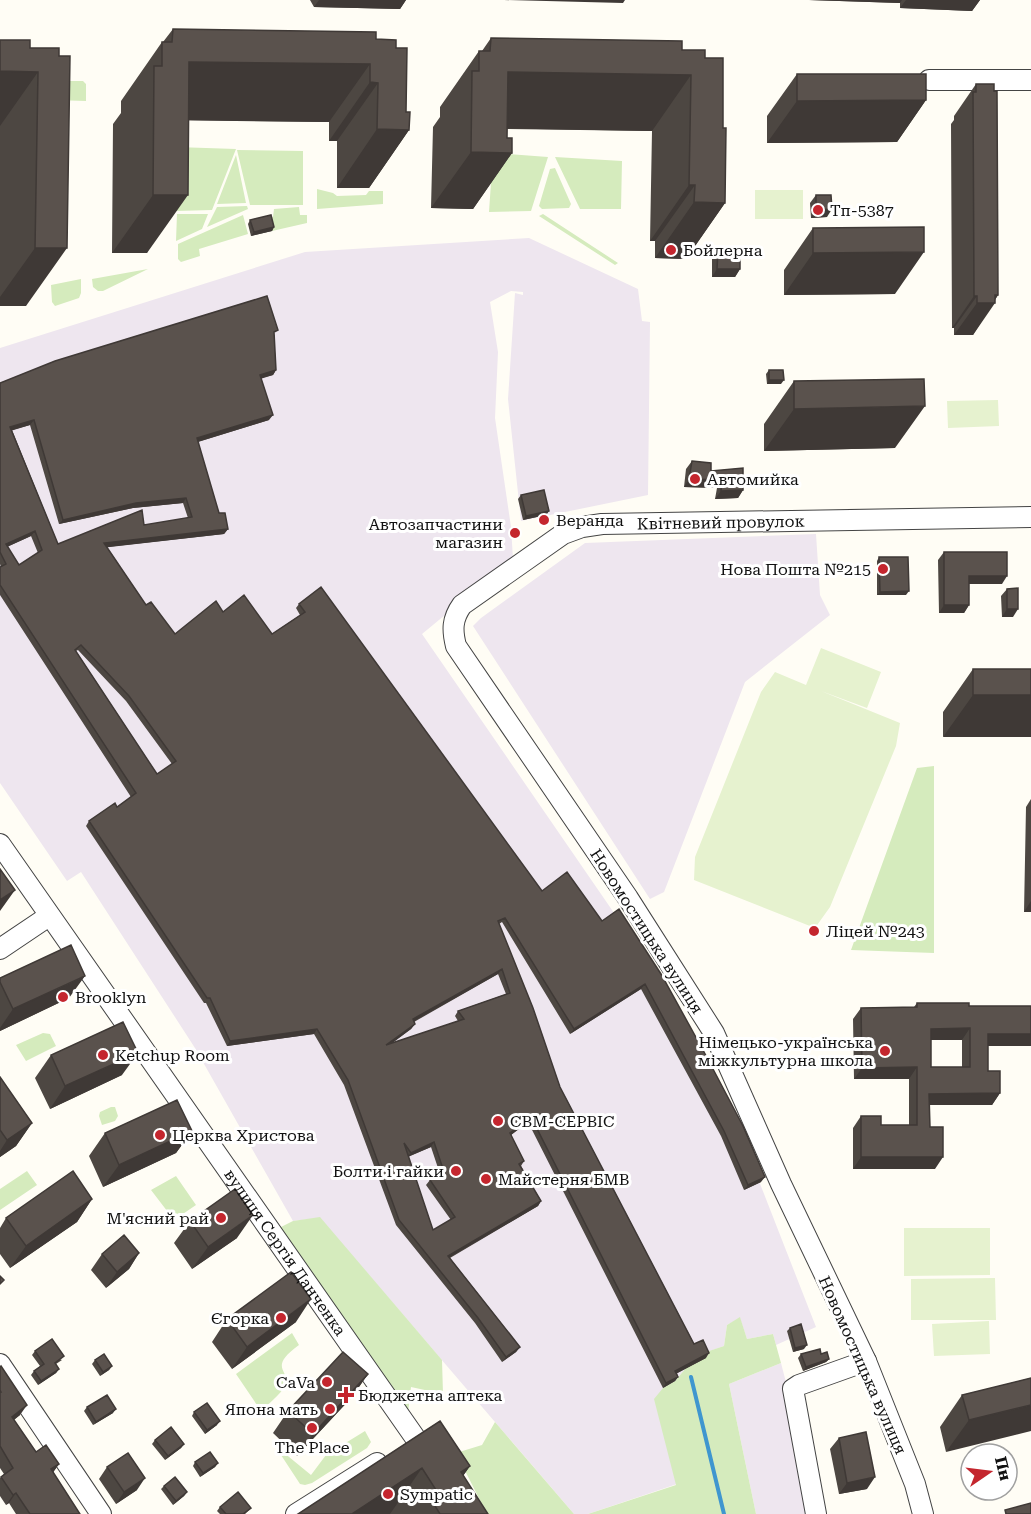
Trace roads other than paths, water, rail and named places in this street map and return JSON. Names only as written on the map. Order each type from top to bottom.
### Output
[{"type":"street","points":[[929,80],[1031,80]]},
{"type":"street","name":"Квітневий провулок","points":[[452,631],[455,615],[462,605],[536,551],[563,534],[582,527],[629,523],[1031,517]]},
{"type":"street","name":"Новомостицька вулиця","points":[[452,631],[456,646],[628,898],[714,1033],[781,1184],[866,1361],[915,1484],[923,1514]]},
{"type":"street","name":"вулиця Сергія Данченка","points":[[0,844],[404,1445],[441,1474]]},
{"type":"street","points":[[0,949],[49,916]]},
{"type":"street","points":[[816,1514],[793,1389],[866,1361]]},
{"type":"street","points":[[0,1364],[101,1514]]},
{"type":"street","points":[[296,1514],[404,1445]]},
{"type":"waterway","points":[[691,1377],[724,1514]]},
{"type":"place","name":"Тп-5387","points":[[818,210]]},
{"type":"place","name":"Бойлерна","points":[[671,250]]},
{"type":"place","name":"Автомийка","points":[[695,479]]},
{"type":"place","name":"Веранда","points":[[544,520]]},
{"type":"place","name":"Автозапчастини магазин","points":[[515,533]]},
{"type":"place","name":"Нова Пошта №215","points":[[883,569]]},
{"type":"place","name":"Ліцей №243","points":[[814,931]]},
{"type":"place","name":"Brooklyn","points":[[63,997]]},
{"type":"place","name":"Німецько-українська міжкультурна школа","points":[[885,1051]]},
{"type":"place","name":"Ketchup Room","points":[[103,1055]]},
{"type":"place","name":"СВМ-СЕРВІС","points":[[498,1121]]},
{"type":"place","name":"Церква Христова","points":[[160,1135]]},
{"type":"place","name":"Болти і гайки","points":[[456,1171]]},
{"type":"place","name":"Майстерня БМВ","points":[[486,1179]]},
{"type":"place","name":"М'ясний рай","points":[[221,1218]]},
{"type":"place","name":"Єгорка","points":[[281,1318]]},
{"type":"place","name":"CaVa","points":[[327,1382]]},
{"type":"place","name":"Бюджетна аптека","points":[[346,1395]]},
{"type":"place","name":"Япона мать","points":[[330,1409]]},
{"type":"place","name":"The Place","points":[[312,1428]]},
{"type":"place","name":"Sympatic","points":[[388,1494]]}]
